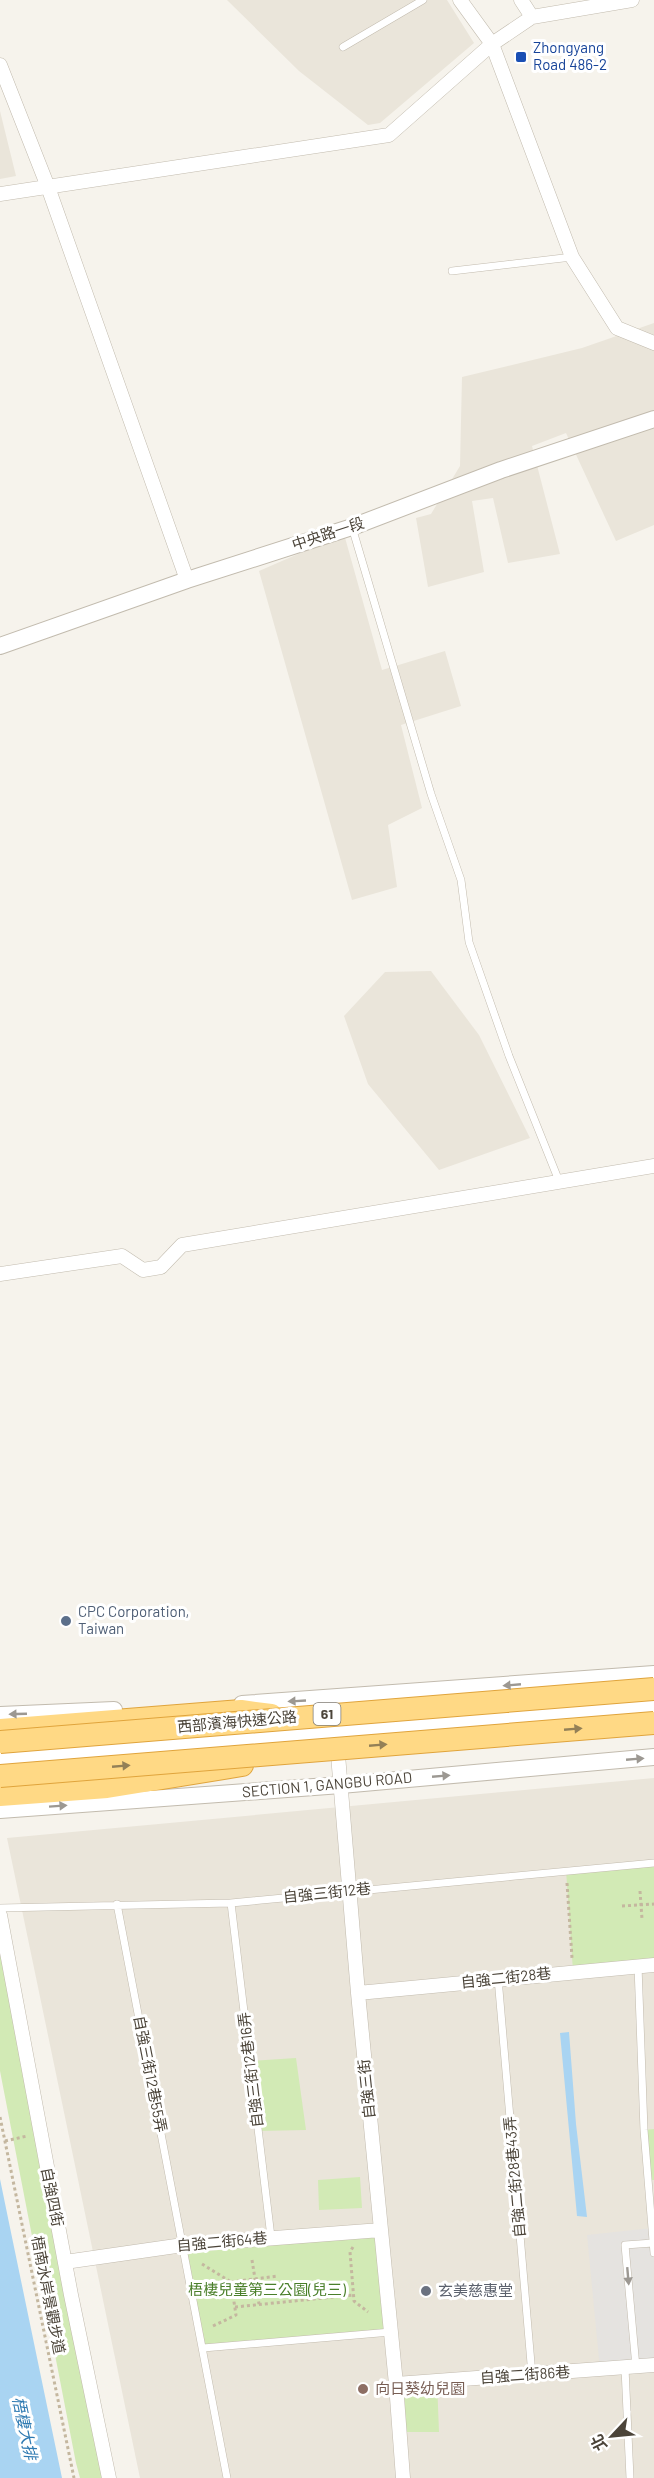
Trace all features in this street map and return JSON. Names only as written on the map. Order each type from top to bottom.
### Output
[{"type":"highway","name":"西部濱海快速公路","points":[[0,1742],[654,1689]]},
{"type":"highway","points":[[0,1730],[241,1711],[287,1718]]},
{"type":"highway","points":[[0,1776],[654,1723]]},
{"type":"highway","points":[[0,1795],[107,1787],[242,1765],[296,1751]]},
{"type":"street","points":[[460,0],[492,44],[572,257],[617,328],[654,343]]},
{"type":"street","points":[[521,0],[532,17]]},
{"type":"street","points":[[0,194],[389,135],[492,44],[532,17],[632,0]]},
{"type":"street","points":[[0,65],[48,187],[187,580]]},
{"type":"street","name":"中央路一段","points":[[0,646],[187,580],[352,527],[501,470],[654,419]]},
{"type":"street","points":[[0,1274],[122,1256],[143,1270],[161,1267],[182,1245],[654,1166]]},
{"type":"street","points":[[0,1715],[333,1699],[654,1674]]},
{"type":"street","name":"自強三街","points":[[333,1699],[403,2478]]},
{"type":"street","points":[[0,1757],[654,1706]]},
{"type":"street","name":"SECTION 1, GANGBU ROAD","points":[[0,1810],[341,1785],[654,1757]]},
{"type":"street","name":"自強四街","points":[[0,1915],[40,2133],[109,2478]]},
{"type":"street","name":"自強二街28巷","points":[[358,1993],[654,1965]]},
{"type":"street","name":"自強二街64巷","points":[[65,2262],[183,2244],[381,2230]]},
{"type":"street","name":"自強二街86巷","points":[[396,2384],[654,2365]]},
{"type":"lane","points":[[343,47],[423,0]]},
{"type":"lane","points":[[452,271],[572,257]]},
{"type":"lane","points":[[352,527],[431,794],[461,880],[470,942],[509,1056],[559,1181]]},
{"type":"lane","name":"自強三街12巷","points":[[0,1908],[231,1903],[654,1863]]},
{"type":"lane","name":"自強三街12巷16弄","points":[[231,1903],[271,2237]]},
{"type":"lane","name":"自強三街12巷55弄","points":[[117,1905],[227,2478]]},
{"type":"lane","points":[[638,1966],[644,2130],[654,2253]]},
{"type":"lane","name":"自強二街28巷43弄","points":[[498,1978],[532,2375]]},
{"type":"lane","points":[[630,2478],[631,2367],[625,2245],[653,2243]]},
{"type":"lane","points":[[203,2348],[391,2332]]},
{"type":"path","points":[[566,1870],[573,1971]]},
{"type":"path","points":[[640,1891],[642,1919]]},
{"type":"path","points":[[622,1906],[654,1904]]},
{"type":"path","name":"梧南水岸景觀步道","points":[[0,2117],[74,2478]]},
{"type":"path","points":[[6,2141],[40,2133]]},
{"type":"path","points":[[355,2245],[350,2252],[354,2301],[368,2312]]},
{"type":"path","points":[[252,2260],[259,2304]]},
{"type":"path","points":[[202,2264],[231,2282],[278,2276]]},
{"type":"path","points":[[213,2326],[236,2315],[231,2282]]},
{"type":"path","points":[[235,2307],[353,2295]]},
{"type":"shaded area","points":[[227,0],[447,0],[474,43],[380,123],[368,125],[299,71]]},
{"type":"shaded area","points":[[0,111],[16,176],[0,179]]},
{"type":"shaded area","points":[[654,323],[654,525],[616,541],[566,433],[532,446],[560,554],[508,563],[493,498],[472,501],[484,572],[428,587],[416,518],[431,514],[460,466],[462,377],[582,348]]},
{"type":"shaded area","points":[[344,534],[382,670],[445,651],[461,706],[401,725],[422,808],[388,825],[397,887],[352,900],[259,571]]},
{"type":"shaded area","points":[[431,971],[479,1035],[530,1138],[439,1170],[368,1084],[344,1016],[385,972]]},
{"type":"shaded area","points":[[654,1778],[654,2478],[140,2478],[7,1838]]},
{"type":"shaded area","points":[[652,2228],[654,2365],[600,2370],[587,2235]]},
{"type":"green space","points":[[654,1863],[654,1966],[573,1971],[566,1870]]},
{"type":"green space","points":[[0,1918],[109,2478],[80,2478],[76,2463],[0,2071]]},
{"type":"green space","points":[[296,2058],[306,2130],[258,2131],[250,2061]]},
{"type":"green space","points":[[654,2129],[654,2180],[648,2180],[644,2130]]},
{"type":"green space","points":[[360,2177],[362,2208],[319,2210],[318,2180]]},
{"type":"green space","name":"梧棲兒童第三公園(兒三)","points":[[381,2230],[391,2332],[203,2348],[183,2245]]},
{"type":"green space","points":[[437,2381],[439,2432],[399,2432],[396,2384]]},
{"type":"water","points":[[569,2032],[576,2124],[587,2217],[577,2216],[560,2033]]},
{"type":"water","name":"梧棲大排","points":[[0,2179],[8,2218],[62,2478],[0,2478]]},
{"type":"place","name":"Zhongyang Road 486-2","points":[[521,57]]},
{"type":"place","name":"CPC Corporation, Taiwan","points":[[66,1621]]},
{"type":"place","name":"玄美慈惠堂","points":[[426,2291]]},
{"type":"place","name":"向日葵幼兒園","points":[[363,2389]]}]
